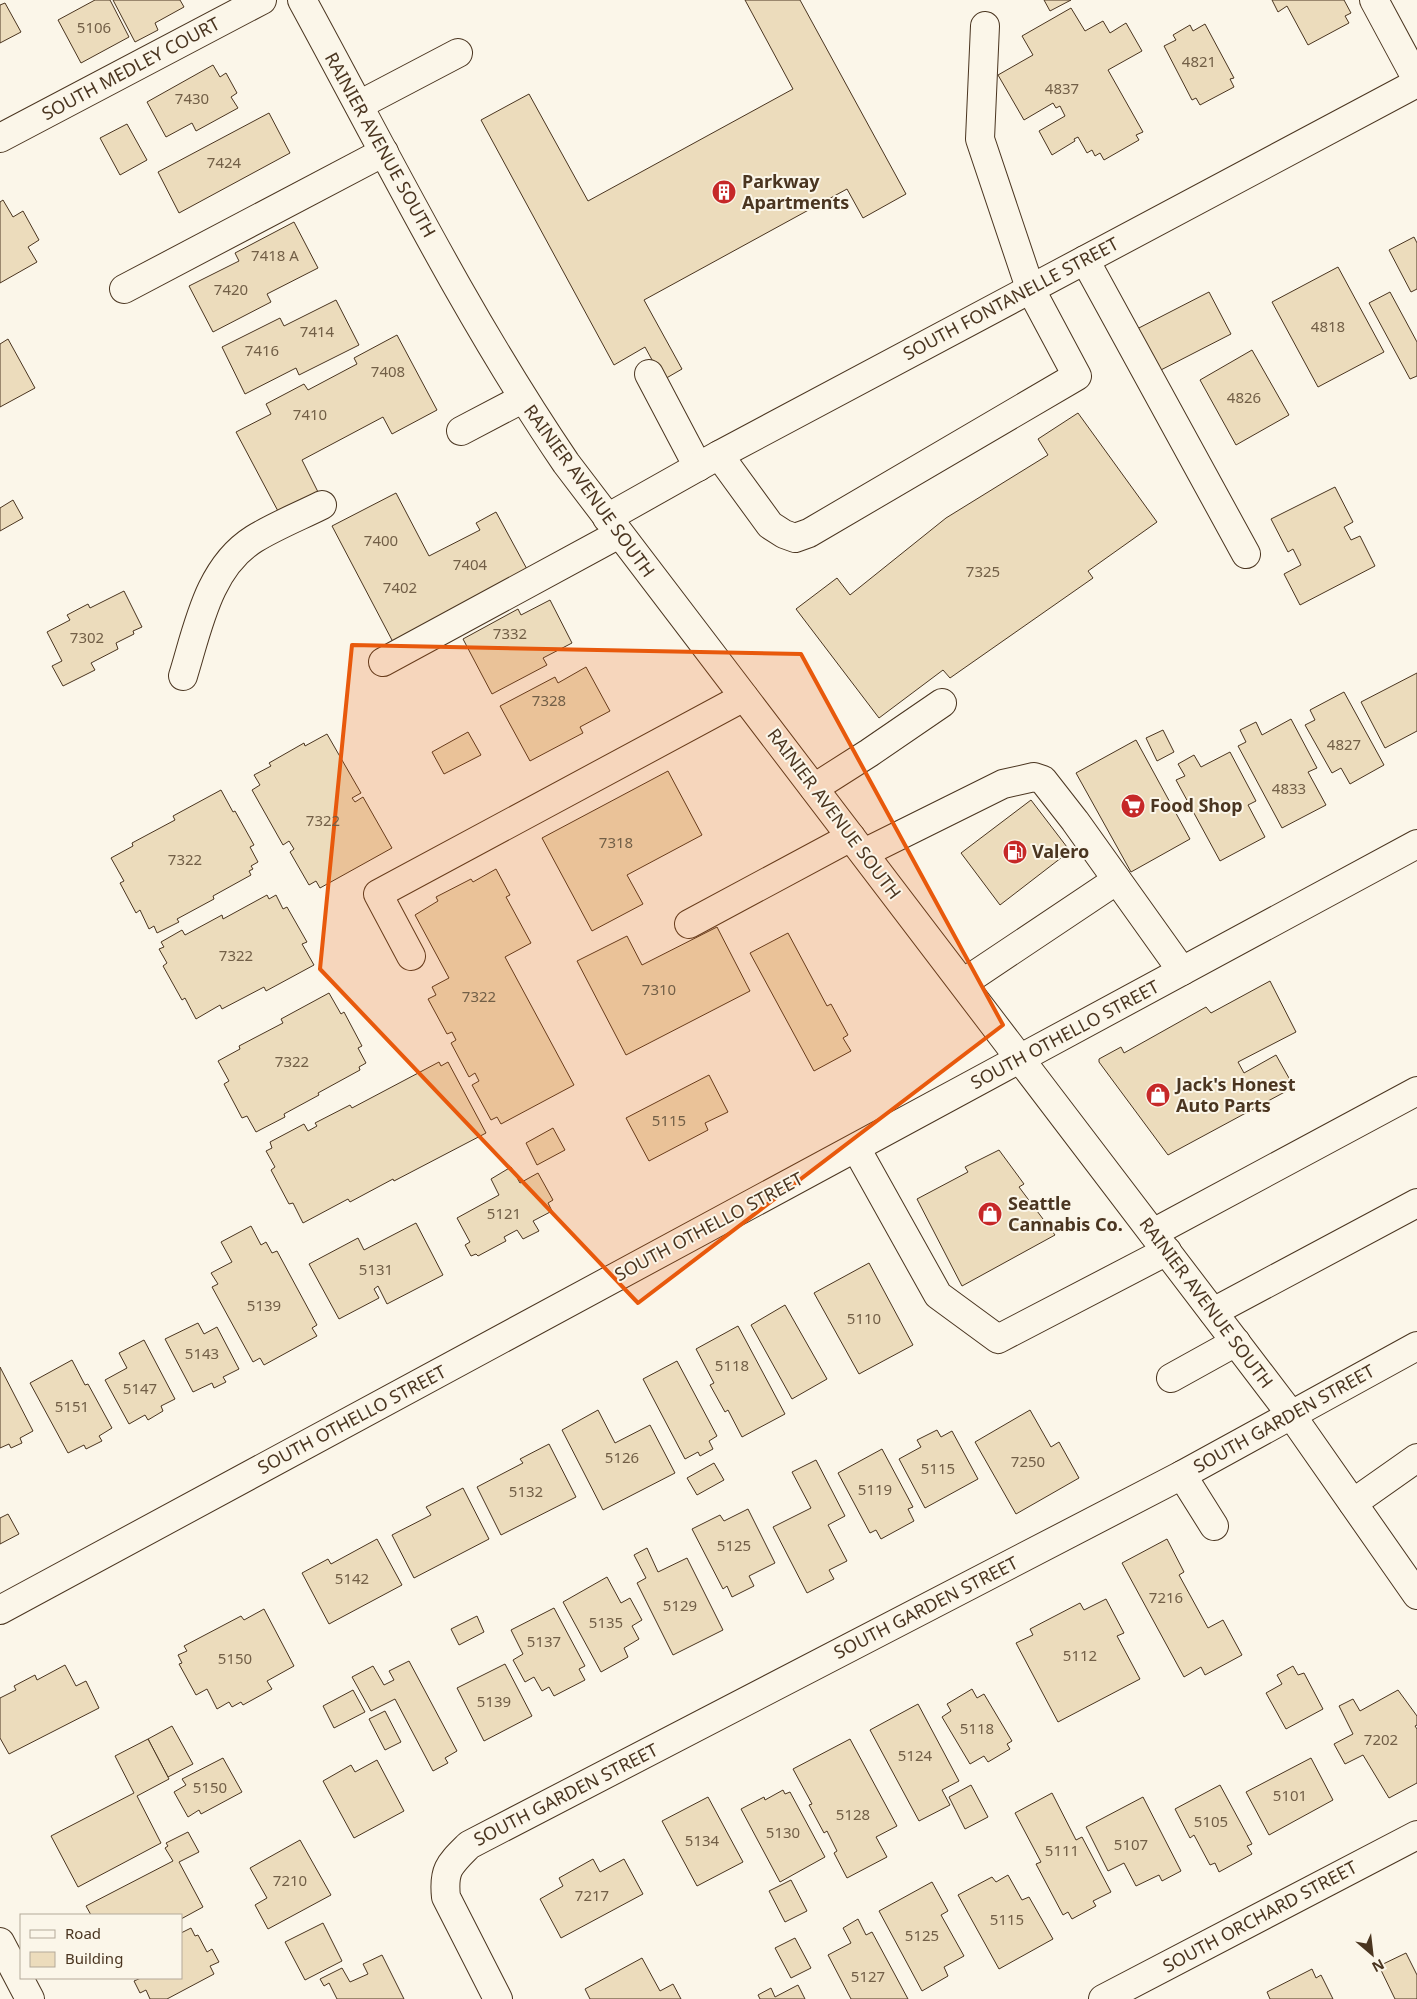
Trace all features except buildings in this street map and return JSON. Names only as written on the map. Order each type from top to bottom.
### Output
[{"type":"street","name":"SOUTH MEDLEY COURT","points":[[0,138],[262,0]]},
{"type":"street","name":"RAINIER AVENUE SOUTH","points":[[302,0],[480,328],[522,399],[566,463],[1214,1312],[1292,1416],[1417,1595]]},
{"type":"street","points":[[1374,0],[1417,82]]},
{"type":"street","points":[[649,374],[709,461],[770,524],[784,534],[795,538],[809,533],[1077,376],[1030,288],[980,139],[985,26]]},
{"type":"street","points":[[359,105],[458,53]]},
{"type":"street","name":"SOUTH FONTANELLE STREET","points":[[383,662],[613,526],[709,461],[1417,82]]},
{"type":"street","points":[[124,289],[384,152]]},
{"type":"street","points":[[1085,260],[1246,554]]},
{"type":"street","points":[[461,431],[522,399]]},
{"type":"street","points":[[183,676],[208,596],[228,562],[253,540],[322,505]]},
{"type":"street","points":[[411,956],[378,894],[744,697]]},
{"type":"street","points":[[814,788],[942,703]]},
{"type":"street","points":[[689,924],[858,845],[1003,784],[1034,777],[1043,780],[1182,971]]},
{"type":"street","name":"SOUTH OTHELLO STREET","points":[[0,1610],[1417,844]]},
{"type":"street","points":[[963,983],[1117,880]]},
{"type":"street","points":[[856,1148],[938,1296],[998,1339],[1417,1091]]},
{"type":"street","points":[[1214,1312],[1417,1203]]},
{"type":"street","points":[[1171,1378],[1236,1342]]},
{"type":"street","name":"SOUTH GARDEN STREET","points":[[498,1999],[446,1897],[444,1879],[452,1862],[469,1845],[1182,1475],[1417,1346]]},
{"type":"street","points":[[1353,1503],[1417,1458]]},
{"type":"street","points":[[1182,1475],[1214,1526]]},
{"type":"street","name":"SOUTH ORCHARD STREET","points":[[1103,1999],[1417,1835]]},
{"type":"street","points":[[0,1942],[30,1999]]},
{"type":"highlighted area","points":[[352,645],[801,654],[1003,1025],[638,1303],[320,969]]},
{"type":"place","name":"Parkway Apartments","points":[[724,192]]},
{"type":"place","name":"Food Shop","points":[[1133,806]]},
{"type":"place","name":"Valero","points":[[1015,852]]},
{"type":"place","name":"Jack's Honest Auto Parts","points":[[1158,1095]]},
{"type":"place","name":"Seattle Cannabis Co.","points":[[990,1214]]}]
